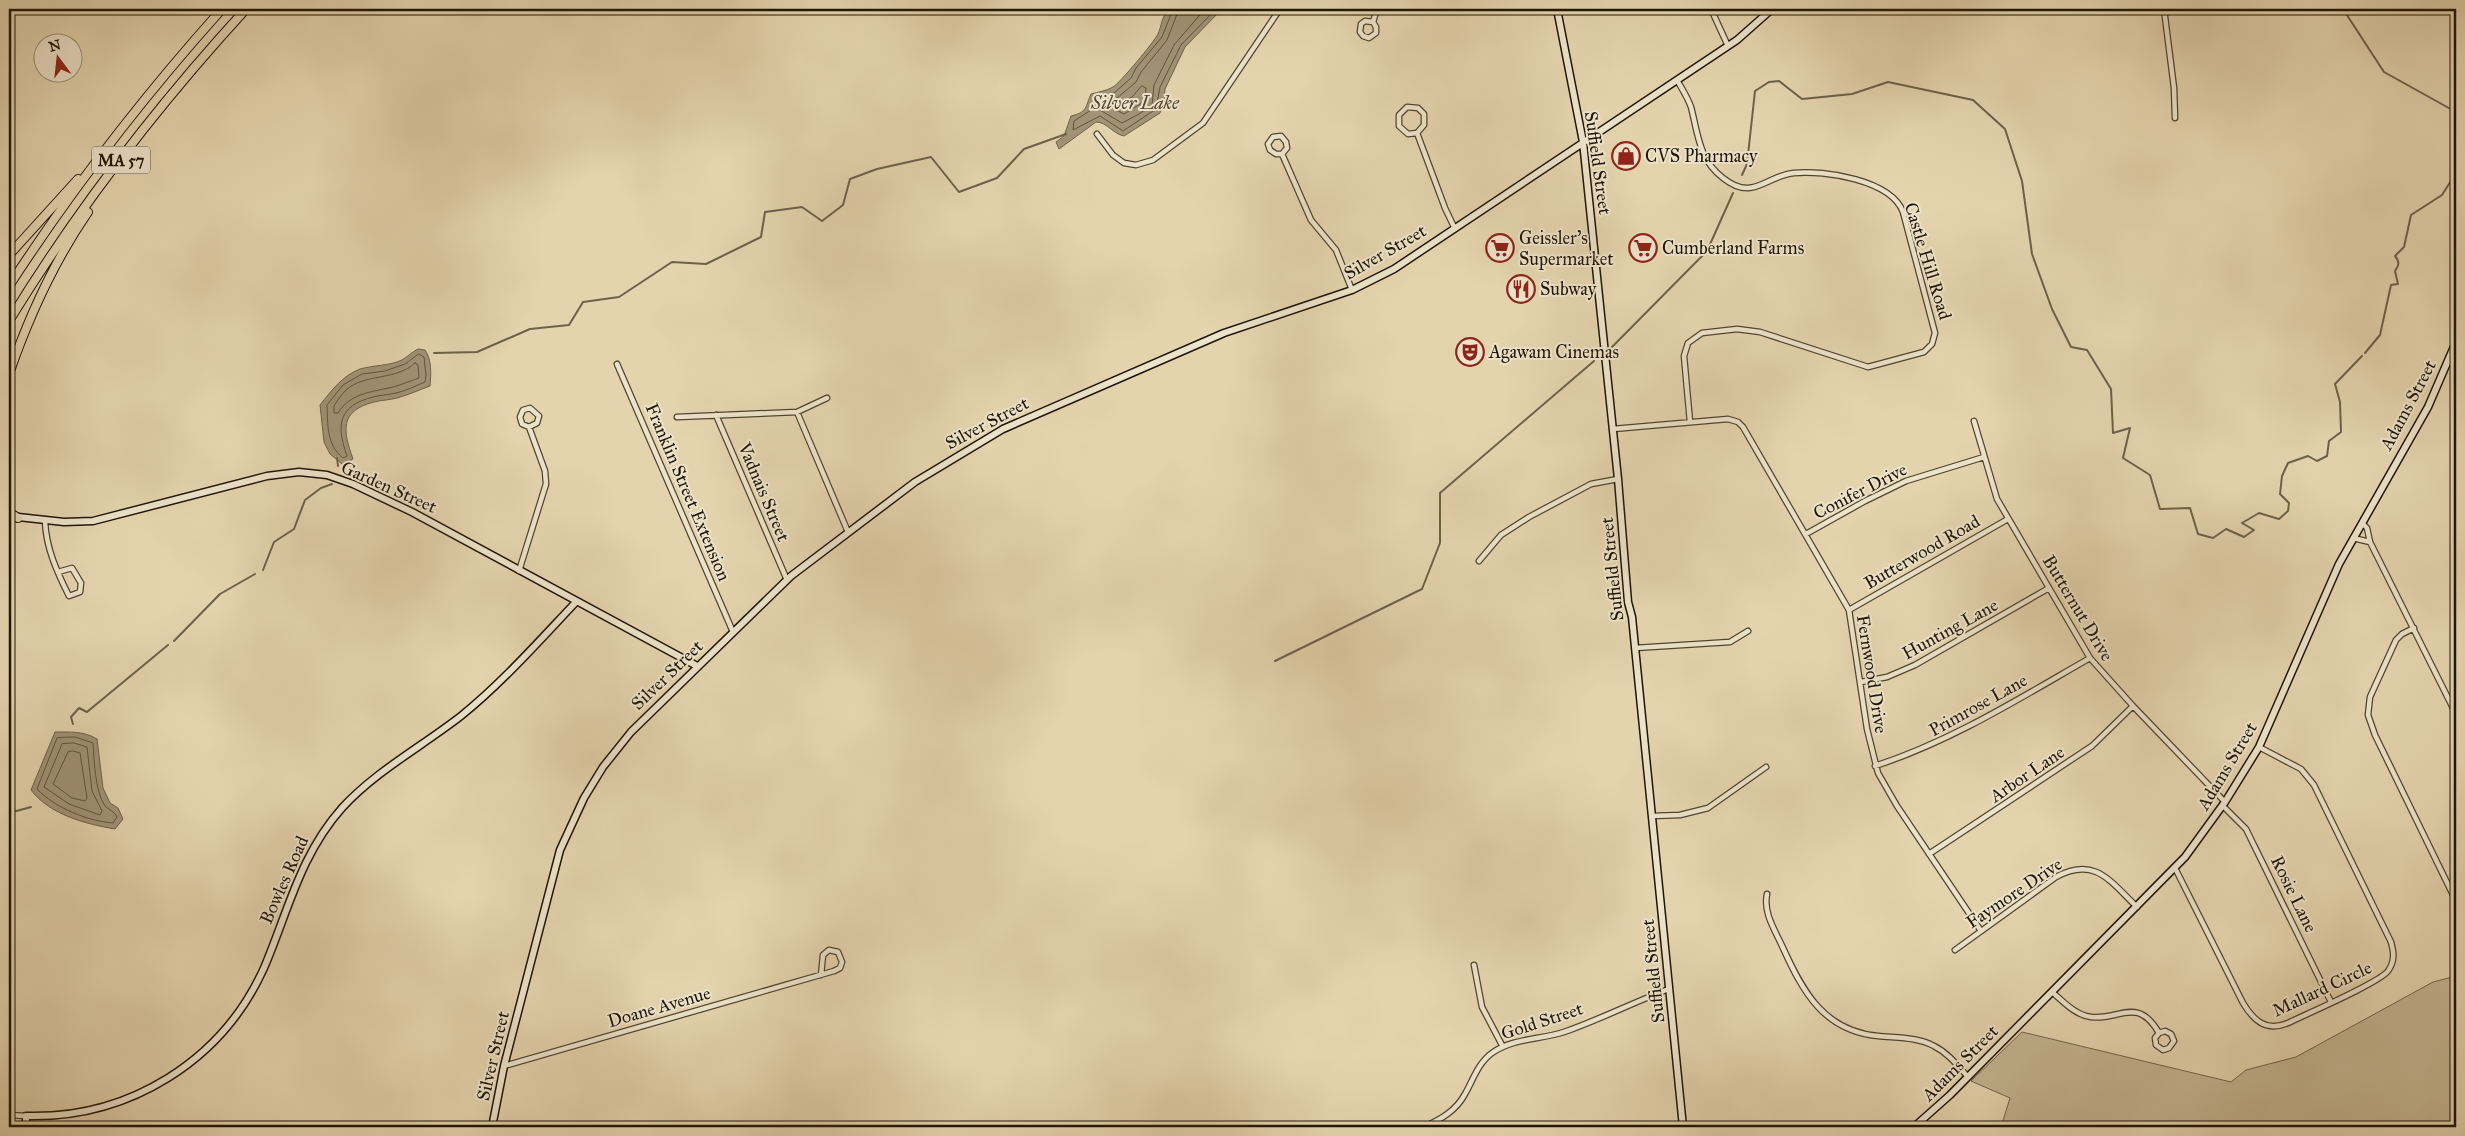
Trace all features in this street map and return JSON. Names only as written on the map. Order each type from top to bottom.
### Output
[{"type":"highway","name":"MA 57","points":[[9,286],[64,206],[113,141],[222,9]]},
{"type":"highway","name":"MA 57","points":[[9,321],[68,232],[152,120],[246,9]]},
{"type":"highway","points":[[9,374],[34,307],[56,262],[86,214],[152,120]]},
{"type":"highway","points":[[9,255],[113,141]]},
{"type":"highway","points":[[9,512],[18,518]]},
{"type":"street","points":[[1097,134],[1114,155],[1124,163],[1136,165],[1153,160],[1203,123],[1280,9]]},
{"type":"street","points":[[1373,22],[1377,9]]},
{"type":"street","name":"Suffield Street","points":[[1557,9],[1583,142],[1618,479],[1628,602],[1635,648],[1683,1127]]},
{"type":"street","points":[[1711,9],[1728,46]]},
{"type":"street","name":"Silver Street","points":[[492,1127],[504,1066],[556,864],[567,830],[593,782],[614,752],[640,722],[787,580],[848,532],[934,469],[1003,430],[1224,333],[1352,290],[1394,269],[1728,46],[1752,29],[1772,9]]},
{"type":"street","points":[[2164,9],[2174,88],[2175,118]]},
{"type":"street","name":"Castle Hill Road","points":[[1676,80],[1691,107],[1703,155],[1714,170],[1731,184],[1752,188],[1792,174],[1831,175],[1867,184],[1896,198],[1903,212],[1935,333],[1932,344],[1924,352],[1868,367],[1753,330],[1718,330],[1698,334],[1688,343],[1684,356],[1690,422]]},
{"type":"street","points":[[1407,108],[1418,108],[1425,117],[1423,128],[1417,133],[1405,132],[1398,124],[1399,115],[1407,108]]},
{"type":"street","points":[[1417,133],[1445,208],[1455,229]]},
{"type":"street","points":[[1281,136],[1286,140],[1287,148],[1282,154],[1276,154],[1270,150],[1269,142],[1273,137],[1281,136]]},
{"type":"street","points":[[1282,154],[1311,220],[1336,250],[1352,290]]},
{"type":"street","name":"Adams Street","points":[[1914,1127],[1968,1076],[2175,868],[2201,837],[2224,804],[2259,747],[2314,619],[2360,522],[2428,407],[2456,342]]},
{"type":"street","name":"Franklin Street Extension","points":[[617,364],[733,632]]},
{"type":"street","points":[[677,417],[797,412],[828,398]]},
{"type":"street","points":[[519,571],[546,484],[545,471],[529,427],[522,424],[520,417],[523,410],[530,408],[539,416],[537,423],[529,427]]},
{"type":"street","points":[[797,412],[848,532]]},
{"type":"street","name":"Vadnais Street","points":[[716,415],[787,580]]},
{"type":"street","name":"Fernwood Drive","points":[[1690,422],[1736,420],[1743,427],[1806,534],[1849,610],[1867,729],[1875,766],[1889,794],[1981,931]]},
{"type":"street","name":"Butternut Drive","points":[[1974,421],[1997,498],[2090,658],[2224,804]]},
{"type":"street","points":[[1613,430],[1690,422]]},
{"type":"street","name":"Conifer Drive","points":[[1806,534],[1865,501],[1906,481],[1984,457]]},
{"type":"street","name":"Garden Street","points":[[9,516],[45,521],[73,522],[104,519],[262,476],[288,472],[310,472],[353,484],[436,524],[576,602],[698,666]]},
{"type":"street","points":[[1479,561],[1501,535],[1530,517],[1590,484],[1618,479]]},
{"type":"street","name":"Butterwood Road","points":[[1849,610],[2008,519]]},
{"type":"street","points":[[45,521],[45,538],[58,572],[69,596],[80,592],[82,584],[72,568],[58,572]]},
{"type":"street","points":[[2360,522],[2366,528],[2370,542],[2456,714]]},
{"type":"street","points":[[2353,538],[2370,542]]},
{"type":"street","name":"Hunting Lane","points":[[1861,682],[1887,677],[1915,665],[2049,588]]},
{"type":"street","name":"Bowles Road","points":[[9,1114],[26,1116],[72,1114],[115,1104],[160,1084],[204,1052],[236,1017],[252,991],[267,960],[300,873],[316,842],[336,815],[377,776],[453,722],[488,693],[576,602]]},
{"type":"street","points":[[2414,628],[2402,634],[2392,647],[2370,697],[2368,715],[2374,735],[2456,901]]},
{"type":"street","points":[[1635,648],[1730,642],[1748,632]]},
{"type":"street","name":"Primrose Lane","points":[[1875,766],[1920,751],[1954,736],[2090,658]]},
{"type":"street","name":"Arbor Lane","points":[[1929,854],[2092,746],[2133,706]]},
{"type":"street","name":"Mallard Circle","points":[[2175,868],[2243,1003],[2256,1021],[2268,1027],[2279,1026],[2385,974],[2393,960],[2392,947],[2311,779],[2299,768],[2259,747]]},
{"type":"street","points":[[1652,816],[1680,815],[1708,808],[1766,766]]},
{"type":"street","name":"Rosie Lane","points":[[2224,804],[2246,829],[2331,1002]]},
{"type":"street","name":"Faymore Drive","points":[[1955,950],[2056,877],[2079,869],[2091,869],[2103,875],[2137,907]]},
{"type":"street","points":[[1768,894],[1766,910],[1798,982],[1820,1010],[1839,1024],[1863,1034],[1930,1044],[1944,1053],[1968,1076]]},
{"type":"street","name":"Doane Avenue","points":[[504,1066],[821,975],[840,968],[842,960],[838,952],[829,950],[823,954],[821,975]]},
{"type":"street","points":[[1474,965],[1482,1006],[1503,1047]]},
{"type":"street","name":"Gold Street","points":[[1424,1127],[1439,1120],[1454,1109],[1490,1054],[1519,1040],[1564,1031],[1669,989]]},
{"type":"street","points":[[2052,992],[2073,1009],[2088,1016],[2102,1017],[2122,1012],[2138,1013],[2148,1019],[2159,1032]]},
{"type":"street","points":[[2165,1031],[2172,1036],[2173,1043],[2169,1048],[2163,1050],[2157,1046],[2155,1038],[2159,1032],[2165,1031]]},
{"type":"street","points":[[26,1116],[26,1127]]},
{"type":"shaded area","points":[[2456,976],[2456,1127],[2001,1127],[2010,1098],[1971,1081],[2022,1032],[2231,1082],[2246,1070],[2296,1057],[2433,982]]},
{"type":"water","name":"Silver Lake","points":[[1222,9],[1185,47],[1165,89],[1164,103],[1160,113],[1124,136],[1096,122],[1059,149],[1056,142],[1064,136],[1071,116],[1083,111],[1091,94],[1117,84],[1137,62],[1158,34],[1163,18],[1169,10]]},
{"type":"water","points":[[418,349],[425,350],[429,358],[430,386],[397,398],[374,402],[355,411],[349,417],[346,431],[353,459],[342,464],[330,454],[324,442],[320,405],[348,375],[360,369],[397,362]]},
{"type":"water","points":[[55,732],[82,733],[97,739],[103,788],[110,803],[118,808],[123,819],[115,829],[81,821],[58,812],[39,799],[31,790]]},
{"type":"waterway","points":[[2343,9],[2384,72],[2456,112]]},
{"type":"waterway","points":[[1742,175],[1747,164],[1755,91],[1769,82],[1779,81],[1802,99],[1852,94],[1888,82],[1973,100],[2005,129],[2022,181],[2032,254],[2052,309],[2071,347],[2087,350],[2111,389],[2113,433],[2130,428],[2123,458],[2150,475],[2160,509],[2190,508],[2198,534],[2213,538],[2226,529],[2244,537],[2254,530],[2242,523],[2259,513],[2279,519],[2288,511],[2289,503],[2280,494],[2282,476],[2288,463],[2308,456],[2317,461],[2327,456],[2329,441],[2341,432],[2340,402],[2335,384],[2362,356]]},
{"type":"waterway","points":[[434,353],[477,352],[530,329],[569,325],[583,302],[619,297],[672,262],[706,264],[761,237],[765,212],[802,207],[822,221],[843,205],[850,179],[877,169],[931,157],[959,192],[997,178],[1024,149],[1066,134]]},
{"type":"waterway","points":[[2365,353],[2380,335],[2391,285],[2398,284],[2395,271],[2398,262],[2395,256],[2404,247],[2411,215],[2442,195],[2456,173]]},
{"type":"waterway","points":[[1612,347],[1707,251],[1733,193]]},
{"type":"waterway","points":[[1275,661],[1422,589],[1440,543],[1440,493],[1594,361]]},
{"type":"waterway","points":[[337,458],[338,466]]},
{"type":"waterway","points":[[263,570],[274,542],[294,529],[305,500],[321,488],[332,484]]},
{"type":"waterway","points":[[174,641],[220,594],[255,574]]},
{"type":"waterway","points":[[73,724],[71,717],[79,708],[87,712],[168,645]]},
{"type":"waterway","points":[[9,813],[31,807]]},
{"type":"place","name":"CVS Pharmacy","points":[[1626,156]]},
{"type":"place","name":"Geissler's Supermarket","points":[[1500,248]]},
{"type":"place","name":"Cumberland Farms","points":[[1643,248]]},
{"type":"place","name":"Subway","points":[[1521,289]]},
{"type":"place","name":"Agawam Cinemas","points":[[1470,352]]}]
